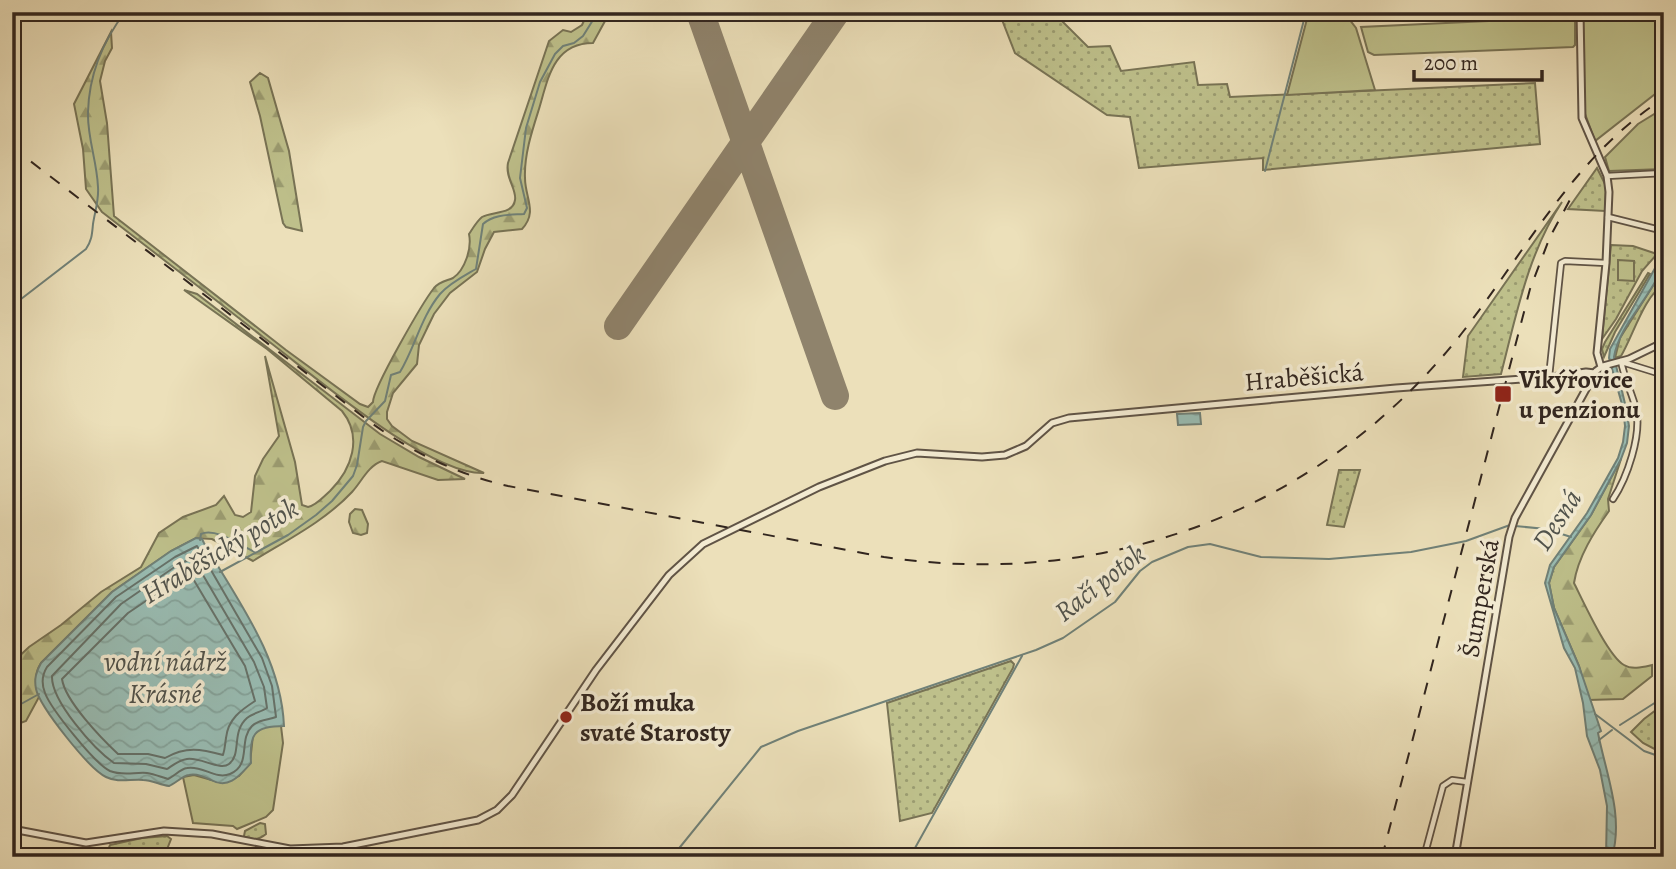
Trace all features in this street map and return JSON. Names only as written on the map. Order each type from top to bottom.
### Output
[{"type":"street","points":[[1580,12],[1582,114],[1590,141],[1606,176],[1609,192],[1597,353],[1604,366],[1664,342]]},
{"type":"street","points":[[1606,176],[1664,173]]},
{"type":"street","points":[[1608,217],[1664,231]]},
{"type":"street","points":[[1549,377],[1561,263],[1606,260]]},
{"type":"street","points":[[1619,362],[1664,375]]},
{"type":"street","points":[[1613,499],[1627,474],[1637,423],[1637,412],[1619,362]]},
{"type":"street","name":"Šumperská","points":[[1455,857],[1512,526],[1595,373],[1604,366]]},
{"type":"street","name":"Hraběšická","points":[[12,829],[86,844],[164,831],[212,834],[277,847],[309,849],[362,845],[478,820],[497,810],[512,795],[596,670],[669,575],[703,544],[819,487],[904,455],[932,452],[994,457],[1005,455],[1026,446],[1052,423],[1069,418],[1595,373]]},
{"type":"street","points":[[1424,857],[1443,786],[1452,780],[1467,782]]},
{"type":"green space","points":[[588,12],[610,12],[593,43],[569,49],[554,65],[549,75],[531,134],[526,161],[526,185],[530,205],[527,223],[522,229],[494,232],[477,272],[450,293],[434,314],[419,345],[417,364],[393,393],[387,412],[387,419],[392,426],[412,441],[484,473],[460,469],[432,458],[370,419],[102,212],[86,189],[83,149],[74,104],[111,32],[112,48],[105,61],[100,81],[107,123],[114,216],[286,350],[360,404],[368,407],[373,402],[399,345],[428,296],[436,286],[453,278],[461,270],[468,252],[469,234],[475,225],[482,217],[506,210],[513,205],[515,196],[508,174],[508,163],[549,41],[563,30],[571,32],[582,25]]},
{"type":"green space","points":[[999,12],[1047,12],[1058,17],[1088,47],[1110,46],[1121,71],[1194,62],[1198,85],[1227,84],[1230,97],[1535,83],[1540,144],[1263,170],[1263,158],[1139,168],[1130,117],[1107,115],[1015,53]]},
{"type":"green space","points":[[1583,12],[1664,14],[1664,87],[1595,141],[1584,111]]},
{"type":"green space","points":[[1575,17],[1573,47],[1374,55],[1368,52],[1361,27]]},
{"type":"green space","points":[[1307,19],[1349,19],[1356,28],[1375,90],[1287,95]]},
{"type":"green space","points":[[260,73],[268,78],[289,151],[302,231],[286,227],[283,223],[250,82]]},
{"type":"green space","points":[[1664,108],[1664,169],[1609,171],[1605,157],[1638,124]]},
{"type":"green space","points":[[1597,168],[1606,186],[1605,211],[1568,209]]},
{"type":"green space","points":[[1562,202],[1540,242],[1532,264],[1501,374],[1463,377],[1468,336]]},
{"type":"green space","points":[[1611,245],[1633,246],[1657,254],[1642,271],[1602,339]]},
{"type":"green space","points":[[1618,260],[1634,261],[1634,281],[1618,280]]},
{"type":"green space","points":[[1664,268],[1664,284],[1645,307],[1621,356],[1615,358],[1620,338]]},
{"type":"green space","points":[[1648,273],[1650,274],[1615,332],[1604,357],[1602,349],[1605,342]]},
{"type":"green space","points":[[184,290],[197,294],[380,434],[465,479],[438,480],[382,461],[369,470],[352,492],[330,512],[253,561],[212,539],[196,538],[171,551],[112,592],[41,663],[36,679],[39,697],[26,721],[12,726],[12,663],[29,647],[101,592],[141,567],[159,533],[183,517],[216,505],[224,496],[235,515],[243,517],[251,512],[255,476],[279,436],[265,356],[295,462],[302,505],[308,507],[320,500],[338,482],[349,463],[352,431],[342,411],[267,349]]},
{"type":"green space","points":[[1621,459],[1608,499],[1609,511],[1583,554],[1574,583],[1596,627],[1618,660],[1630,667],[1652,665],[1652,676],[1623,699],[1588,700],[1579,666],[1554,608],[1549,583],[1554,567],[1591,515]]},
{"type":"green space","points":[[1339,470],[1360,470],[1344,527],[1327,525]]},
{"type":"green space","points":[[355,509],[362,510],[368,524],[367,533],[353,533],[349,522],[350,514]]},
{"type":"green space","points":[[1011,661],[1013,668],[932,813],[900,821],[887,703]]},
{"type":"green space","points":[[1664,704],[1664,754],[1643,743],[1631,732]]},
{"type":"green space","points":[[267,726],[281,726],[283,743],[273,810],[266,817],[237,829],[233,826],[193,823],[183,777],[194,775],[222,783],[239,776],[250,763],[253,735]]},
{"type":"green space","points":[[260,823],[265,824],[266,834],[255,839],[244,836],[245,831]]},
{"type":"green space","points":[[167,836],[171,839],[164,857],[105,857],[110,845]]},
{"type":"water","points":[[1664,252],[1657,278],[1624,330],[1614,357],[1629,426],[1627,443],[1591,515],[1554,567],[1549,583],[1554,608],[1579,666],[1601,731],[1598,733],[1616,826],[1612,857],[1606,857],[1607,806],[1600,770],[1587,736],[1575,668],[1564,648],[1545,583],[1550,565],[1587,513],[1618,458],[1625,426],[1623,408],[1609,358],[1610,349]]},
{"type":"water","points":[[1200,413],[1201,424],[1178,425],[1177,414]]},
{"type":"water","name":"vodní nádrž Krásné","points":[[196,538],[202,539],[256,630],[275,676],[284,726],[266,728],[256,734],[251,745],[251,763],[229,782],[217,783],[195,775],[184,777],[169,786],[146,780],[111,779],[88,762],[55,723],[39,698],[35,682],[37,673],[41,663],[112,592],[171,551]]},
{"type":"waterway","points":[[12,306],[86,249],[89,243],[98,192],[89,131],[91,85],[110,35],[125,12]]},
{"type":"waterway","name":"Hraběšický potok","points":[[220,572],[288,535],[316,515],[353,476],[363,427],[385,401],[391,375],[400,372],[433,303],[448,286],[476,269],[483,224],[497,217],[524,214],[527,208],[520,178],[526,128],[540,82],[555,54],[563,46],[574,43],[583,36],[598,12]]},
{"type":"waterway","points":[[1265,171],[1306,12]]},
{"type":"waterway","name":"Račí potok","points":[[672,857],[761,747],[798,731],[1036,650],[1063,638],[1115,602],[1140,571],[1152,562],[1188,547],[1210,544],[1261,557],[1329,559],[1411,552],[1466,541],[1510,525]]},
{"type":"waterway","name":"Račí potok","points":[[1515,526],[1546,529],[1571,537]]},
{"type":"waterway","points":[[200,540],[201,534],[214,533],[255,552]]},
{"type":"waterway","points":[[910,857],[1022,656]]},
{"type":"waterway","name":"Hraběšický potok","points":[[12,709],[39,694]]},
{"type":"waterway","points":[[1620,725],[1664,697]]},
{"type":"waterway","points":[[1595,714],[1644,751],[1664,758]]},
{"type":"waterway","points":[[1599,740],[1612,730]]},
{"type":"runway","points":[[700,12],[835,396]]},
{"type":"runway","points":[[618,326],[836,12]]},
{"type":"railway","points":[[12,147],[370,422],[436,461],[508,486],[884,557],[967,564],[1049,561],[1128,548],[1204,524],[1276,491],[1344,448],[1406,395],[1462,333],[1577,176],[1632,121],[1664,98]]},
{"type":"railway","points":[[1382,857],[1530,289],[1550,237],[1572,196]]},
{"type":"place","name":"Vikýřovice u penzionu","points":[[1503,394]]},
{"type":"place","name":"Boží muka svaté Starosty","points":[[566,717]]},
{"type":"water label","name":"Desná","points":[[1557,520]]}]
